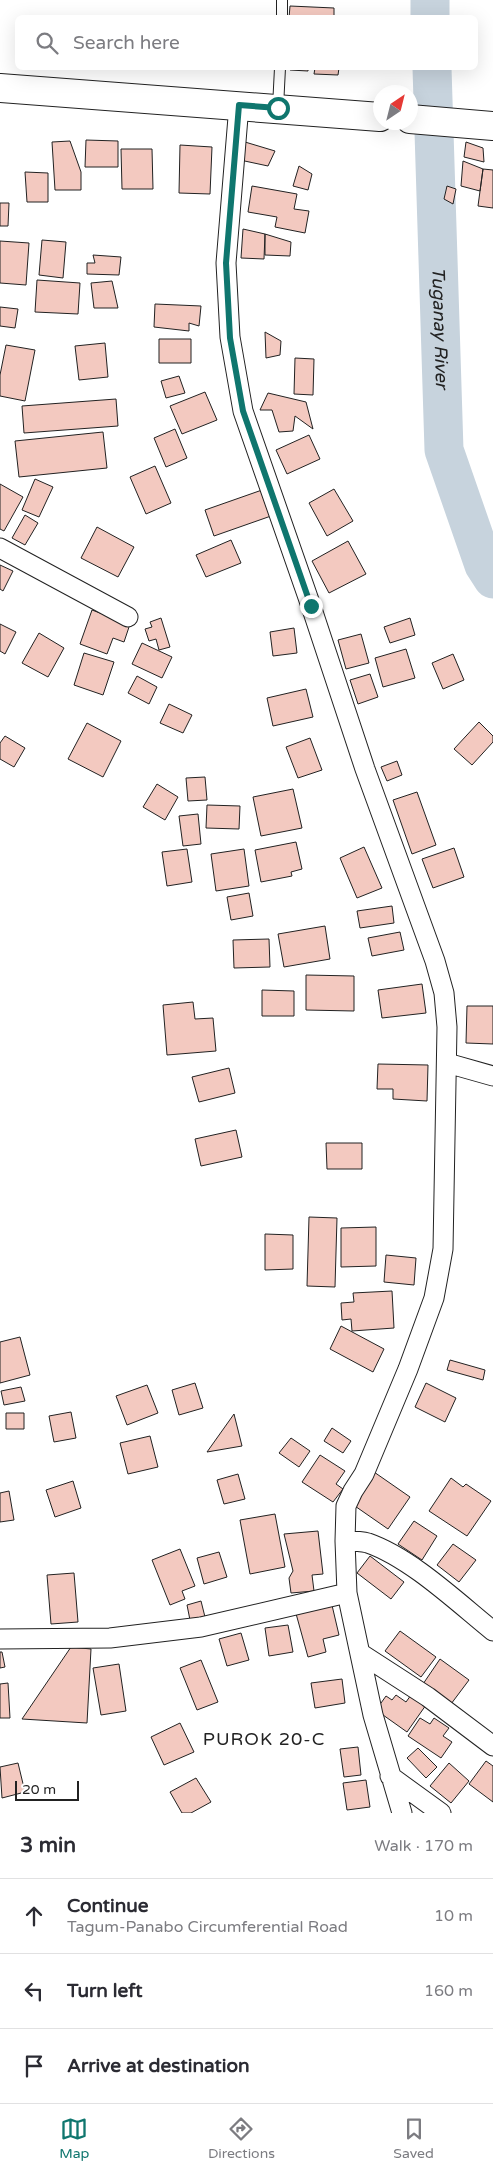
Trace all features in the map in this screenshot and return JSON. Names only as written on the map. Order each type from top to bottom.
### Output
[{"type":"main road","points":[[0,88],[373,116]]},
{"type":"main road","points":[[418,120],[487,125]]},
{"type":"street","points":[[239,105],[226,263],[230,338],[243,411],[365,769],[435,961],[444,993],[447,1063],[443,1249],[434,1298],[388,1419],[364,1474],[346,1506],[347,1593],[374,1715],[402,1813]]},
{"type":"street","points":[[0,548],[128,617]]},
{"type":"street","points":[[447,1063],[493,1076]]},
{"type":"street","points":[[345,1541],[366,1542],[394,1555],[446,1593],[493,1631]]},
{"type":"street","points":[[0,1639],[110,1638],[201,1627],[347,1593]]},
{"type":"street","points":[[360,1653],[428,1697],[493,1746]]},
{"type":"street","points":[[390,1776],[441,1813]]},
{"type":"lane","points":[[282,0],[282,15]]},
{"type":"lane","points":[[278,108],[280,70]]},
{"type":"building","points":[[290,6],[334,8],[334,15],[289,15]]},
{"type":"building","points":[[315,70],[339,70],[338,75],[314,74]]},
{"type":"building","points":[[86,140],[118,141],[118,167],[85,167]]},
{"type":"building","points":[[70,141],[81,172],[81,190],[55,190],[52,142]]},
{"type":"building","points":[[245,142],[275,151],[268,166],[240,160]]},
{"type":"building","points":[[466,142],[483,148],[484,162],[464,157]]},
{"type":"building","points":[[180,145],[212,147],[210,194],[179,193]]},
{"type":"building","points":[[121,149],[152,149],[153,189],[122,189]]},
{"type":"building","points":[[463,161],[483,169],[480,191],[461,186]]},
{"type":"building","points":[[299,166],[312,174],[308,190],[293,186]]},
{"type":"building","points":[[483,169],[493,170],[493,208],[478,206]]},
{"type":"building","points":[[25,172],[48,173],[48,202],[27,202]]},
{"type":"building","points":[[252,186],[297,194],[294,209],[309,211],[305,233],[275,227],[277,217],[248,212]]},
{"type":"building","points":[[447,186],[456,189],[453,204],[444,199]]},
{"type":"building","points":[[0,203],[9,203],[8,226],[0,226]]},
{"type":"building","points":[[243,229],[265,234],[264,259],[241,258]]},
{"type":"building","points":[[265,234],[291,242],[290,256],[265,255]]},
{"type":"building","points":[[42,240],[66,242],[63,278],[39,275]]},
{"type":"building","points":[[0,241],[29,243],[26,285],[0,283]]},
{"type":"building","points":[[93,255],[121,257],[119,275],[87,274],[87,263],[95,263]]},
{"type":"building","points":[[37,280],[80,283],[78,314],[35,312]]},
{"type":"building","points":[[112,281],[118,308],[94,308],[91,283]]},
{"type":"building","points":[[155,304],[201,306],[199,326],[189,323],[189,331],[154,327]]},
{"type":"building","points":[[0,307],[18,309],[15,328],[0,326]]},
{"type":"building","points":[[265,332],[281,341],[280,355],[266,358]]},
{"type":"building","points":[[159,339],[191,339],[191,363],[159,363]]},
{"type":"building","points":[[105,343],[108,377],[79,380],[75,346]]},
{"type":"building","points":[[6,345],[35,350],[25,401],[0,396],[0,375]]},
{"type":"building","points":[[295,358],[314,359],[313,395],[294,394]]},
{"type":"building","points":[[179,376],[185,393],[166,398],[161,381]]},
{"type":"building","points":[[205,392],[217,420],[182,434],[170,406]]},
{"type":"building","points":[[268,393],[306,402],[313,429],[295,416],[293,431],[279,432],[272,410],[260,410]]},
{"type":"building","points":[[116,399],[118,426],[24,433],[22,406]]},
{"type":"building","points":[[175,429],[187,458],[166,467],[154,438]]},
{"type":"building","points":[[103,432],[107,468],[19,477],[15,441]]},
{"type":"building","points":[[309,435],[320,459],[287,474],[276,450]]},
{"type":"building","points":[[155,466],[171,503],[146,514],[130,477]]},
{"type":"building","points":[[35,479],[53,487],[39,517],[22,510]]},
{"type":"building","points":[[0,484],[23,497],[4,531],[0,529]]},
{"type":"building","points":[[334,489],[353,521],[327,536],[309,503]]},
{"type":"building","points":[[262,490],[271,516],[214,536],[205,510]]},
{"type":"building","points":[[25,515],[38,523],[25,545],[12,538]]},
{"type":"building","points":[[97,527],[134,547],[118,577],[81,558]]},
{"type":"building","points":[[231,540],[241,563],[206,577],[196,555]]},
{"type":"building","points":[[348,541],[366,574],[329,593],[312,561]]},
{"type":"building","points":[[0,565],[13,571],[3,591],[0,589]]},
{"type":"building","points":[[92,610],[130,624],[124,642],[113,638],[107,654],[80,644]]},
{"type":"building","points":[[161,618],[170,647],[159,650],[156,639],[149,641],[145,629],[152,627],[150,622]]},
{"type":"building","points":[[410,618],[415,635],[390,643],[384,627]]},
{"type":"building","points":[[0,624],[16,632],[5,654],[0,651]]},
{"type":"building","points":[[294,628],[297,653],[273,656],[270,632]]},
{"type":"building","points":[[39,633],[64,648],[48,677],[22,663]]},
{"type":"building","points":[[361,634],[369,663],[346,669],[338,640]]},
{"type":"building","points":[[142,643],[172,657],[162,678],[132,664]]},
{"type":"building","points":[[406,649],[415,678],[383,687],[375,658]]},
{"type":"building","points":[[84,653],[114,662],[103,695],[74,685]]},
{"type":"building","points":[[453,654],[464,680],[443,689],[432,663]]},
{"type":"building","points":[[370,674],[378,697],[358,704],[350,680]]},
{"type":"building","points":[[137,676],[157,687],[149,704],[128,693]]},
{"type":"building","points":[[306,689],[313,717],[273,726],[267,698]]},
{"type":"building","points":[[169,704],[192,715],[183,733],[160,723]]},
{"type":"building","points":[[479,722],[493,736],[493,742],[472,765],[454,749]]},
{"type":"building","points":[[87,723],[121,741],[103,777],[68,759]]},
{"type":"building","points":[[5,736],[25,748],[14,767],[0,759],[0,743]]},
{"type":"building","points":[[310,738],[322,770],[298,778],[286,747]]},
{"type":"building","points":[[397,761],[402,775],[387,781],[381,767]]},
{"type":"building","points":[[205,777],[207,800],[188,801],[186,778]]},
{"type":"building","points":[[157,784],[178,797],[165,820],[143,807]]},
{"type":"building","points":[[293,789],[302,828],[261,836],[253,797]]},
{"type":"building","points":[[417,792],[436,845],[412,854],[393,800]]},
{"type":"building","points":[[207,805],[240,806],[239,829],[206,828]]},
{"type":"building","points":[[198,814],[201,844],[183,846],[179,816]]},
{"type":"building","points":[[296,842],[302,869],[291,872],[292,876],[261,882],[255,850]]},
{"type":"building","points":[[364,847],[382,888],[357,898],[340,858]]},
{"type":"building","points":[[454,848],[464,877],[433,888],[422,859]]},
{"type":"building","points":[[187,849],[192,882],[167,886],[162,852]]},
{"type":"building","points":[[244,849],[249,886],[216,891],[211,854]]},
{"type":"building","points":[[249,893],[253,916],[231,920],[227,897]]},
{"type":"building","points":[[392,906],[394,923],[360,928],[357,911]]},
{"type":"building","points":[[325,926],[330,959],[284,967],[278,934]]},
{"type":"building","points":[[400,932],[404,950],[372,956],[368,938]]},
{"type":"building","points":[[269,939],[270,967],[234,968],[233,940]]},
{"type":"building","points":[[306,975],[354,976],[354,1011],[306,1010]]},
{"type":"building","points":[[422,984],[426,1013],[382,1018],[378,990]]},
{"type":"building","points":[[262,990],[294,991],[294,1016],[262,1016]]},
{"type":"building","points":[[193,1002],[195,1019],[213,1018],[216,1051],[167,1055],[163,1005]]},
{"type":"building","points":[[467,1006],[493,1006],[493,1044],[466,1043]]},
{"type":"building","points":[[378,1064],[428,1065],[427,1101],[393,1099],[393,1089],[377,1089]]},
{"type":"building","points":[[229,1068],[235,1093],[199,1102],[192,1077]]},
{"type":"building","points":[[236,1130],[242,1157],[201,1166],[195,1139]]},
{"type":"building","points":[[326,1143],[362,1143],[362,1169],[327,1169]]},
{"type":"building","points":[[309,1217],[337,1218],[335,1287],[307,1286]]},
{"type":"building","points":[[376,1227],[376,1266],[341,1267],[341,1228]]},
{"type":"building","points":[[265,1234],[293,1235],[293,1269],[265,1270]]},
{"type":"building","points":[[386,1255],[416,1258],[414,1285],[384,1282]]},
{"type":"building","points":[[392,1291],[394,1328],[352,1331],[351,1319],[342,1320],[341,1303],[354,1302],[353,1293]]},
{"type":"building","points":[[341,1326],[384,1349],[373,1372],[330,1349]]},
{"type":"building","points":[[20,1337],[30,1375],[0,1383],[0,1342]]},
{"type":"building","points":[[450,1360],[485,1370],[483,1380],[447,1370]]},
{"type":"building","points":[[195,1383],[203,1408],[179,1415],[172,1390]]},
{"type":"building","points":[[426,1383],[456,1398],[445,1422],[415,1407]]},
{"type":"building","points":[[147,1385],[158,1413],[127,1425],[116,1396]]},
{"type":"building","points":[[21,1387],[25,1401],[4,1405],[1,1391]]},
{"type":"building","points":[[71,1412],[76,1438],[54,1442],[49,1416]]},
{"type":"building","points":[[6,1413],[24,1413],[24,1429],[6,1429]]},
{"type":"building","points":[[234,1414],[242,1446],[207,1452]]},
{"type":"building","points":[[332,1428],[351,1441],[343,1453],[324,1441]]},
{"type":"building","points":[[150,1436],[158,1467],[128,1474],[120,1443]]},
{"type":"building","points":[[291,1438],[310,1451],[299,1467],[279,1453]]},
{"type":"building","points":[[320,1455],[345,1471],[336,1484],[343,1489],[333,1502],[302,1482]]},
{"type":"building","points":[[374,1472],[410,1497],[388,1529],[352,1504]]},
{"type":"building","points":[[238,1474],[245,1499],[224,1504],[217,1480]]},
{"type":"building","points":[[451,1478],[463,1487],[466,1484],[491,1501],[467,1536],[429,1511]]},
{"type":"building","points":[[73,1481],[81,1508],[55,1517],[46,1490]]},
{"type":"building","points":[[9,1491],[14,1520],[0,1522],[0,1493]]},
{"type":"building","points":[[275,1514],[285,1567],[250,1574],[240,1520]]},
{"type":"building","points":[[414,1521],[437,1536],[422,1560],[398,1544]]},
{"type":"building","points":[[318,1531],[323,1574],[312,1575],[314,1591],[291,1593],[289,1578],[293,1571],[284,1534]]},
{"type":"building","points":[[453,1544],[476,1560],[459,1582],[437,1565]]},
{"type":"building","points":[[180,1549],[195,1586],[182,1591],[185,1599],[170,1605],[152,1560]]},
{"type":"building","points":[[219,1552],[227,1577],[204,1584],[197,1558]]},
{"type":"building","points":[[370,1556],[404,1582],[391,1599],[357,1573]]},
{"type":"building","points":[[74,1573],[78,1622],[51,1624],[47,1575]]},
{"type":"building","points":[[201,1601],[205,1617],[190,1620],[187,1605]]},
{"type":"building","points":[[331,1601],[339,1635],[323,1639],[326,1652],[308,1657],[295,1610]]},
{"type":"building","points":[[288,1625],[293,1652],[269,1656],[265,1628]]},
{"type":"building","points":[[400,1631],[436,1657],[421,1677],[385,1651]]},
{"type":"building","points":[[241,1633],[249,1660],[227,1666],[219,1639]]},
{"type":"building","points":[[71,1647],[91,1649],[87,1723],[22,1719]]},
{"type":"building","points":[[0,1652],[2,1652],[5,1667],[0,1668]]},
{"type":"building","points":[[440,1659],[469,1680],[451,1704],[423,1684]]},
{"type":"building","points":[[201,1660],[218,1702],[197,1710],[180,1668]]},
{"type":"building","points":[[119,1664],[126,1711],[101,1715],[93,1668]]},
{"type":"building","points":[[342,1679],[345,1703],[315,1708],[311,1683]]},
{"type":"building","points":[[8,1683],[10,1718],[0,1718],[0,1684]]},
{"type":"building","points":[[396,1695],[406,1702],[411,1695],[426,1705],[407,1732],[376,1710],[386,1696],[392,1700]]},
{"type":"building","points":[[420,1718],[430,1724],[434,1718],[449,1728],[443,1736],[452,1742],[441,1758],[408,1736]]},
{"type":"building","points":[[180,1723],[194,1752],[164,1765],[151,1737]]},
{"type":"building","points":[[358,1747],[361,1775],[344,1777],[340,1749]]},
{"type":"building","points":[[418,1748],[437,1767],[426,1778],[407,1758]]},
{"type":"building","points":[[486,1761],[493,1766],[493,1802],[469,1784]]},
{"type":"building","points":[[18,1763],[25,1792],[2,1798],[0,1767]]},
{"type":"building","points":[[449,1763],[469,1781],[451,1803],[430,1786]]},
{"type":"building","points":[[196,1778],[211,1802],[191,1813],[182,1813],[170,1792]]},
{"type":"building","points":[[366,1780],[370,1807],[347,1810],[343,1783]]},
{"type":"waterway","name":"Tuganay River","points":[[430,0],[430,15]]},
{"type":"waterway","name":"Tuganay River","points":[[432,70],[444,450],[484,565],[493,579]]},
{"type":"district","name":"PUROK 20-C","points":[[264,1739]]},
{"type":"route","points":[[278,108],[239,105],[226,263],[230,338],[243,411],[311,606]]}]
